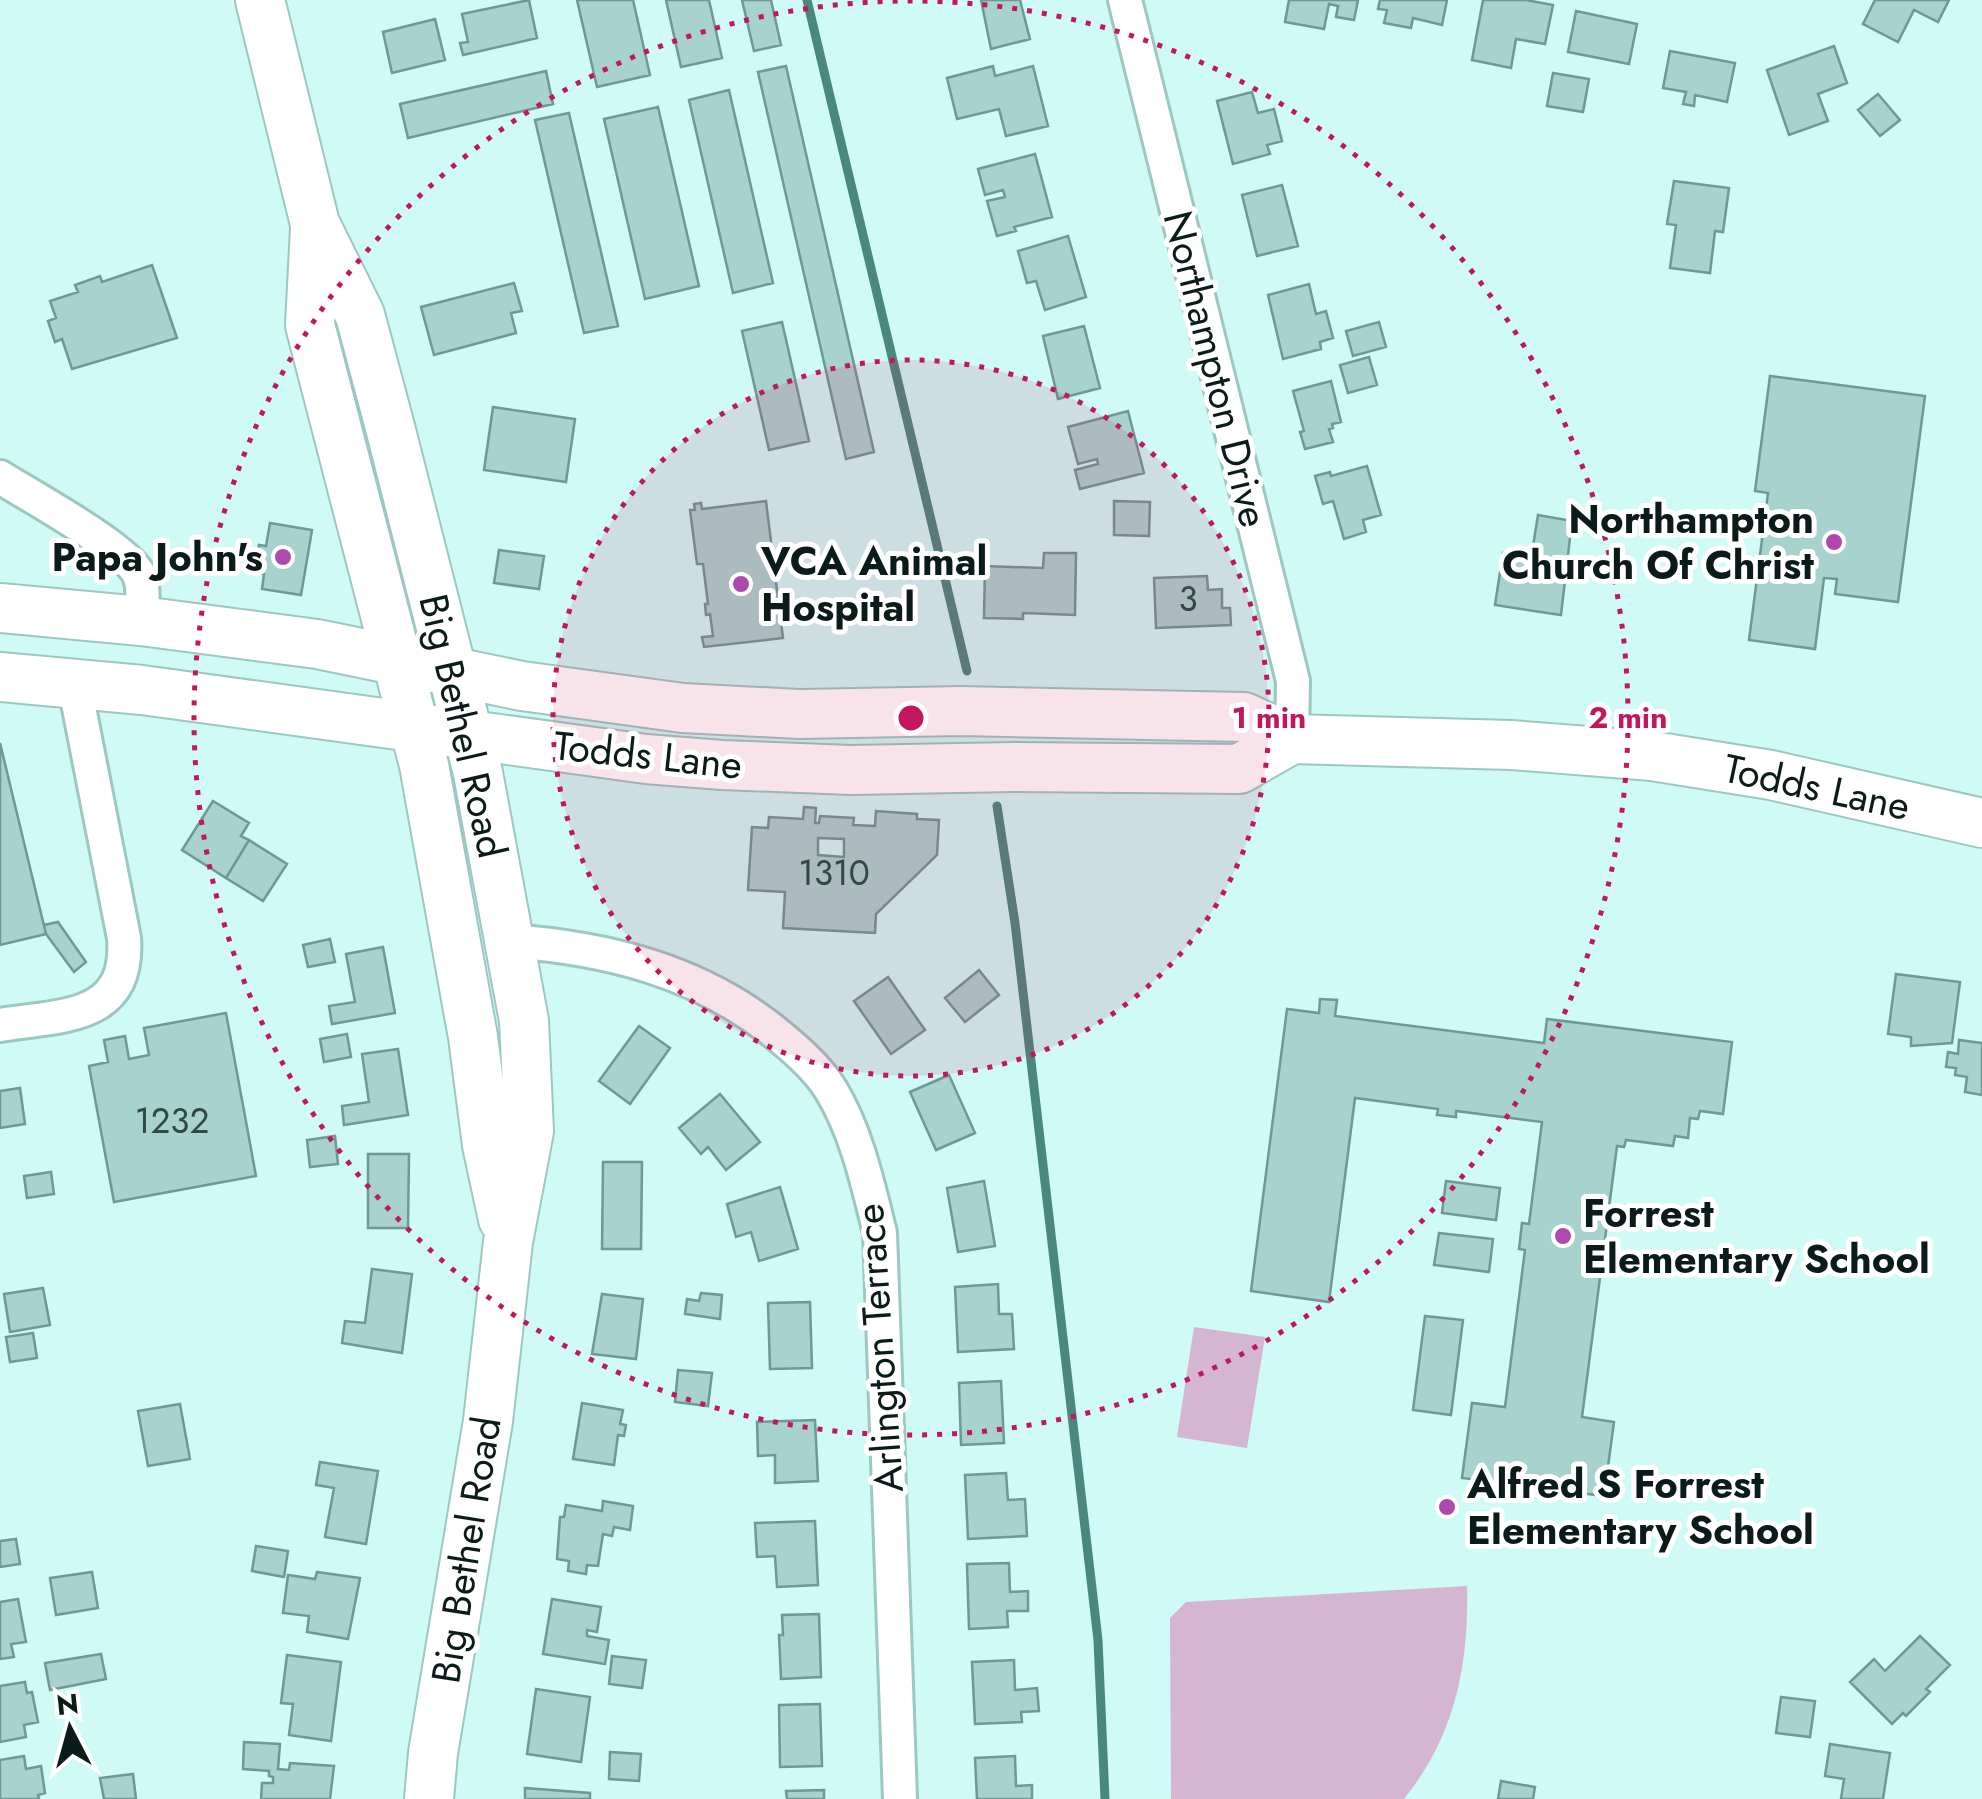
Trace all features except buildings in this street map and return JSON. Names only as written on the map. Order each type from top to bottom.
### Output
[{"type":"main road","name":"Big Bethel Road","points":[[260,0],[315,224],[360,315],[468,733],[524,1021],[529,1131],[508,1242],[492,1387],[433,1753],[430,1799]]},
{"type":"main road","name":"Big Bethel Road","points":[[315,224],[310,326],[414,726],[464,986],[487,1145],[508,1242]]},
{"type":"main road","name":"Todds Lane","points":[[0,608],[318,644],[522,686],[683,708],[799,714],[962,711],[1224,716],[1244,717],[1292,739],[1511,745],[1652,756],[1771,775],[1982,823]]},
{"type":"main road","name":"Todds Lane","points":[[0,677],[74,682],[646,758],[851,770],[1238,769],[1292,739]]},
{"type":"street","name":"Northampton Drive","points":[[1125,0],[1293,681],[1292,739]]},
{"type":"street","points":[[0,477],[134,566],[142,586],[141,621]]},
{"type":"street","points":[[0,1026],[84,1009],[112,994],[123,974],[124,938],[74,682]]},
{"type":"street","name":"Arlington Terrace","points":[[510,941],[558,944],[627,958],[690,979],[744,1008],[792,1046],[830,1088],[862,1161],[880,1233],[900,1799]]},
{"type":"shaded area","points":[[1194,1327],[1265,1337],[1247,1448],[1177,1437]]},
{"type":"shaded area","points":[[1467,1586],[1465,1644],[1455,1699],[1436,1750],[1404,1799],[1171,1799],[1170,1618],[1186,1602]]},
{"type":"waterway","points":[[807,0],[967,671]]},
{"type":"waterway","points":[[997,806],[1015,923],[1098,1640],[1105,1799]]},
{"type":"place","name":"Northampton Church Of Christ","points":[[1834,542]]},
{"type":"place","name":"Papa John's","points":[[283,557]]},
{"type":"place","name":"VCA Animal Hospital","points":[[741,584]]},
{"type":"place","name":"Forrest Elementary School","points":[[1563,1236]]},
{"type":"place","name":"Alfred S Forrest Elementary School","points":[[1447,1507]]}]
